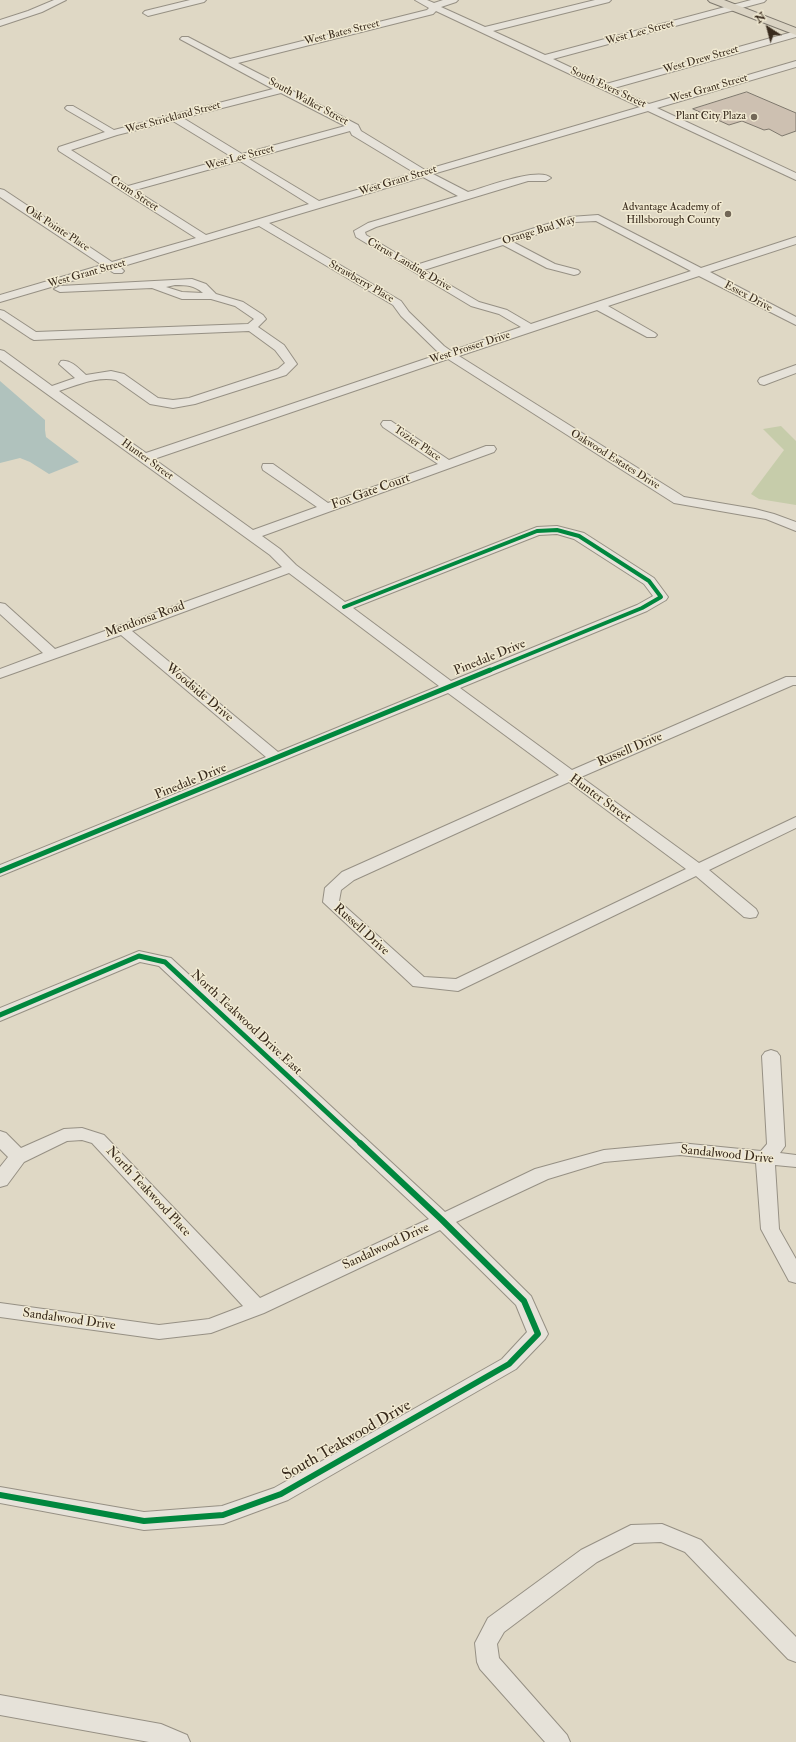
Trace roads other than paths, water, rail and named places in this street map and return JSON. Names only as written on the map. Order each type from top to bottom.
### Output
[{"type":"main road","points":[[714,0],[734,5],[796,27]]},
{"type":"main road","points":[[734,5],[796,33]]},
{"type":"street","points":[[0,22],[24,16],[61,0]]},
{"type":"street","points":[[148,13],[201,0]]},
{"type":"street","name":"South Evers Street","points":[[420,0],[796,176]]},
{"type":"street","name":"West Bates Street","points":[[229,62],[430,12],[438,4],[453,0]]},
{"type":"street","points":[[485,30],[606,0]]},
{"type":"street","name":"West Lee Street","points":[[546,58],[734,5],[761,0]]},
{"type":"street","name":"West Drew Street","points":[[605,87],[796,33]]},
{"type":"street","name":"South Walker Street","points":[[185,38],[354,126],[356,133],[424,174],[467,196]]},
{"type":"street","name":"West Grant Street","points":[[0,299],[796,64]]},
{"type":"street","name":"West Strickland Street","points":[[63,149],[113,133],[284,89]]},
{"type":"street","points":[[70,108],[113,133]]},
{"type":"street","points":[[174,118],[318,205]]},
{"type":"street","name":"West Lee Street","points":[[127,189],[354,126]]},
{"type":"street","name":"Crum Street","points":[[63,149],[205,239]]},
{"type":"street","name":"Citrus Landing Drive","points":[[530,328],[503,312],[474,304],[361,237],[359,231],[372,225],[527,178],[546,178]]},
{"type":"street","name":"Oak Pointe Place","points":[[0,192],[113,266],[136,285]]},
{"type":"street","name":"Orange Bud Way","points":[[415,269],[574,219],[598,218],[700,272]]},
{"type":"street","name":"Strawberry Place","points":[[260,222],[397,303],[433,343],[449,355]]},
{"type":"street","name":"West Prosser Drive","points":[[145,458],[796,240]]},
{"type":"street","points":[[504,241],[551,266],[574,272]]},
{"type":"street","name":"Essex Drive","points":[[700,272],[796,322]]},
{"type":"street","points":[[0,307],[58,290],[154,285],[172,294],[188,298],[212,296],[239,304],[259,317],[260,319],[251,327]]},
{"type":"street","points":[[0,288],[12,296]]},
{"type":"street","points":[[599,306],[651,335]]},
{"type":"street","points":[[0,313],[34,336],[251,327],[276,343],[290,359],[291,364],[288,369],[191,401],[172,404],[154,401],[120,377],[101,375],[50,390]]},
{"type":"street","name":"Hunter Street","points":[[0,354],[275,552],[291,568],[696,870],[750,913]]},
{"type":"street","name":"Oakwood Estates Drive","points":[[449,355],[679,500],[693,504],[784,520],[796,527]]},
{"type":"street","points":[[65,364],[84,379]]},
{"type":"street","points":[[764,381],[796,369]]},
{"type":"street","name":"Tozier Place","points":[[387,424],[447,464]]},
{"type":"street","name":"Fox Gate Court","points":[[252,536],[490,449]]},
{"type":"street","points":[[268,466],[326,508]]},
{"type":"street","name":"Pinedale Drive","points":[[0,871],[642,608],[661,597],[649,581],[578,536],[557,530],[537,531],[344,607]]},
{"type":"street","name":"Mendonsa Road","points":[[0,674],[291,568]]},
{"type":"street","points":[[0,607],[54,655]]},
{"type":"street","name":"Woodside Drive","points":[[122,629],[277,758]]},
{"type":"street","name":"Russell Drive","points":[[796,681],[791,680],[570,776],[348,876],[333,888],[331,902],[419,982],[458,985],[796,822]]},
{"type":"street","name":"North Teakwood Drive East","points":[[0,1015],[139,956],[165,962],[442,1220]]},
{"type":"street","points":[[771,1056],[776,1146],[765,1158],[770,1229],[796,1276]]},
{"type":"street","name":"North Teakwood Place","points":[[18,1157],[64,1135],[82,1134],[98,1139],[257,1308]]},
{"type":"street","points":[[0,1137],[18,1157],[0,1180]]},
{"type":"street","name":"Sandalwood Drive","points":[[0,1310],[159,1332],[211,1326],[257,1308],[542,1174],[604,1156],[680,1149],[796,1161]]},
{"type":"street","name":"South Teakwood Drive","points":[[0,1495],[144,1521],[223,1515],[281,1494],[509,1364],[538,1334],[524,1301],[442,1220]]},
{"type":"street","points":[[559,1742],[488,1662],[486,1643],[496,1625],[589,1556],[631,1534],[662,1533],[693,1546],[796,1652]]},
{"type":"street","points":[[0,1704],[161,1734],[179,1742]]},
{"type":"place","name":"Plant City Plaza","points":[[754,117]]},
{"type":"place","name":"Advantage Academy of Hillsborough County","points":[[728,214]]}]
